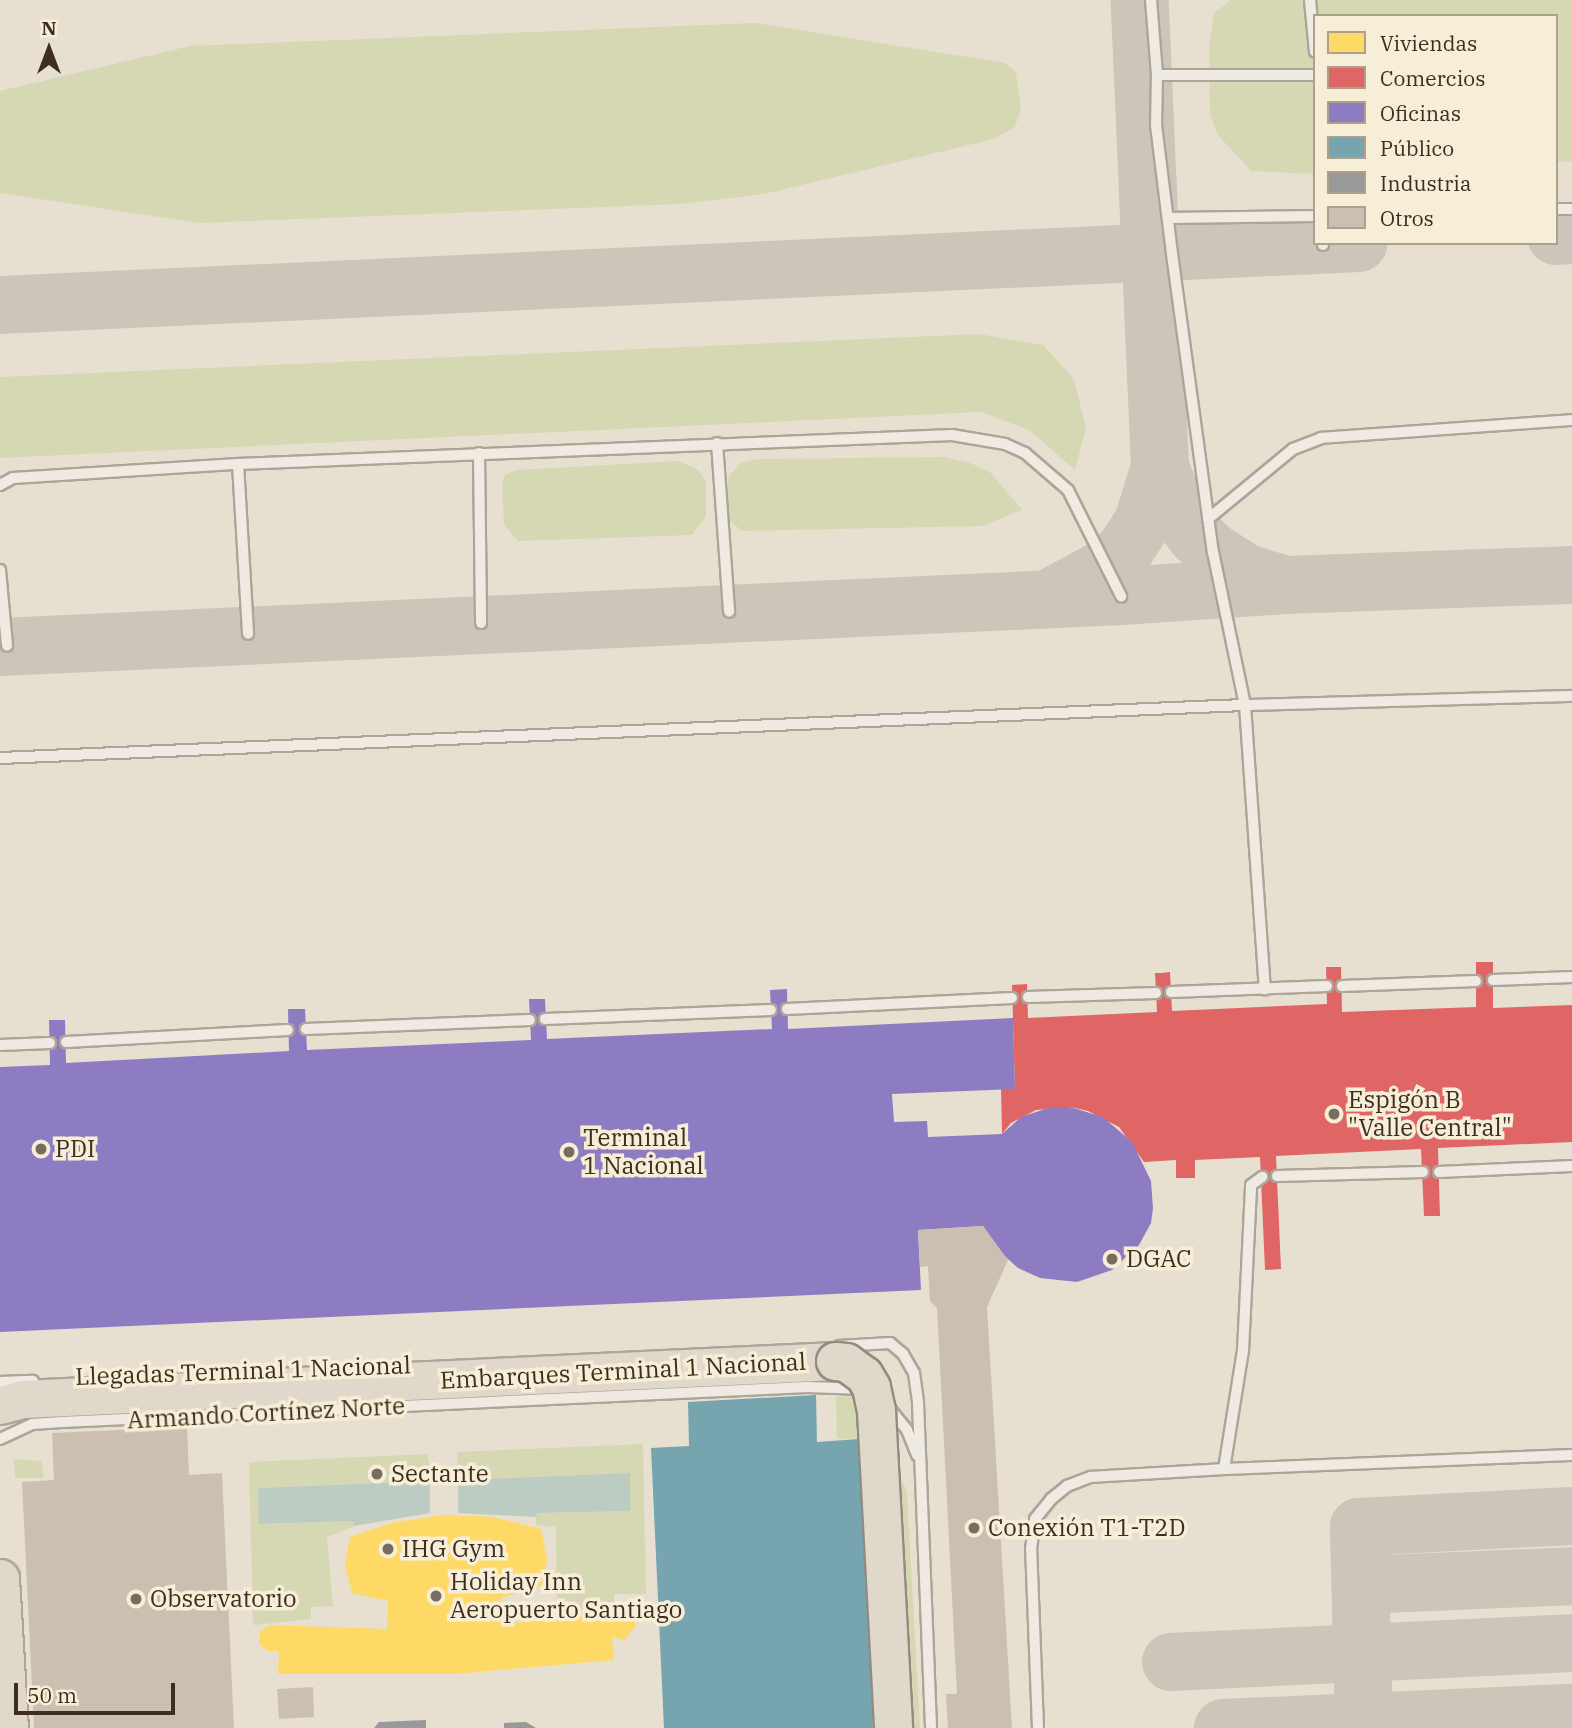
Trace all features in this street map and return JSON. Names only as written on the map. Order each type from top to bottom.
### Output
[{"type":"highway","name":"Embarques Terminal 1 Nacional","points":[[19,1398],[721,1365],[846,1362],[864,1375],[871,1387],[876,1411],[893,1728]]},
{"type":"highway","points":[[0,1578],[9,1728]]},
{"type":"lane","points":[[1151,0],[1157,75],[1156,125],[1208,519],[1245,705],[1265,989]]},
{"type":"lane","points":[[1310,0],[1313,31]]},
{"type":"lane","points":[[1157,75],[1313,75]]},
{"type":"lane","points":[[1168,218],[1313,216]]},
{"type":"lane","points":[[1208,519],[1293,449],[1321,438],[1572,420]]},
{"type":"lane","points":[[0,485],[13,478],[238,464],[924,434],[970,436],[1005,444],[1025,453],[1068,491],[1121,596]]},
{"type":"lane","points":[[717,443],[729,612]]},
{"type":"lane","points":[[479,453],[481,623]]},
{"type":"lane","points":[[238,464],[248,634]]},
{"type":"lane","points":[[0,570],[7,646]]},
{"type":"lane","points":[[0,758],[1245,705],[1572,696]]},
{"type":"lane","points":[[1493,980],[1572,976]]},
{"type":"lane","points":[[1342,986],[1476,981]]},
{"type":"lane","points":[[1171,992],[1327,986]]},
{"type":"lane","points":[[1028,997],[1156,993]]},
{"type":"lane","points":[[787,1009],[1012,998]]},
{"type":"lane","points":[[545,1019],[771,1010]]},
{"type":"lane","points":[[306,1029],[530,1020]]},
{"type":"lane","points":[[66,1042],[288,1030]]},
{"type":"lane","points":[[0,1045],[50,1043]]},
{"type":"lane","points":[[1438,1171],[1572,1166]]},
{"type":"lane","points":[[1277,1176],[1423,1172]]},
{"type":"lane","points":[[1224,1469],[1243,1351],[1251,1185],[1262,1177]]},
{"type":"lane","points":[[828,1346],[890,1343],[903,1354],[914,1374],[931,1728]]},
{"type":"lane","name":"Armando Cortínez Norte","points":[[19,1398],[850,1387],[876,1395],[895,1413],[907,1430],[920,1464]]},
{"type":"lane","points":[[0,1439],[19,1398]]},
{"type":"lane","points":[[1038,1728],[1031,1549],[1035,1519],[1059,1492],[1091,1477],[1572,1455]]},
{"type":"green space","points":[[1231,0],[1572,0],[1572,161],[1558,162],[1558,14],[1313,14],[1313,174],[1251,171],[1217,134],[1210,114],[1209,46],[1214,13]]},
{"type":"green space","points":[[755,23],[1005,63],[1016,72],[1021,109],[1015,127],[994,139],[764,194],[680,204],[199,223],[0,193],[0,91],[190,46]]},
{"type":"green space","points":[[979,334],[1043,345],[1074,379],[1086,428],[1075,470],[1029,430],[981,412],[0,458],[0,377]]},
{"type":"green space","points":[[944,457],[970,463],[990,472],[1022,510],[982,526],[742,531],[728,519],[728,477],[741,463],[757,459]]},
{"type":"green space","points":[[679,461],[698,470],[706,481],[706,516],[692,535],[518,541],[504,525],[502,484],[505,475],[516,470]]},
{"type":"green space","points":[[865,1396],[879,1406],[896,1432],[896,1437],[837,1439],[836,1397]]},
{"type":"green space","points":[[643,1444],[646,1594],[614,1594],[614,1608],[557,1613],[556,1527],[536,1525],[536,1513],[630,1511],[630,1473],[458,1480],[457,1452]]},
{"type":"green space","points":[[428,1454],[430,1481],[258,1488],[260,1524],[354,1521],[354,1526],[327,1537],[333,1606],[311,1607],[311,1619],[253,1625],[249,1462]]},
{"type":"green space","points":[[14,1459],[41,1461],[44,1478],[15,1478]]},
{"type":"green space","points":[[862,1479],[897,1479],[903,1482],[907,1492],[920,1728],[873,1728]]},
{"type":"shaded area","points":[[630,1473],[630,1511],[537,1513],[536,1517],[458,1513],[458,1480]]},
{"type":"shaded area","points":[[430,1481],[430,1513],[354,1526],[353,1521],[259,1524],[258,1488]]},
{"type":"building: Viviendas","name":"Holiday Inn Aeropuerto Santiago","points":[[444,1515],[493,1517],[541,1529],[547,1557],[544,1585],[501,1598],[502,1624],[627,1611],[635,1620],[635,1627],[624,1640],[612,1637],[614,1660],[454,1674],[278,1674],[279,1651],[267,1651],[259,1643],[260,1632],[269,1625],[387,1629],[388,1601],[352,1593],[345,1565],[350,1537],[395,1522]]},
{"type":"building: Comercios","name":"Espigón B \"Valle Central\"","points":[[1476,962],[1493,962],[1493,1008],[1572,1005],[1572,1142],[1438,1148],[1440,1216],[1424,1216],[1421,1149],[1276,1156],[1281,1269],[1265,1270],[1260,1157],[1195,1160],[1195,1178],[1176,1178],[1176,1160],[1144,1162],[1119,1127],[1088,1111],[1070,1107],[1036,1110],[1011,1123],[1002,1134],[1001,1089],[1015,1089],[1012,985],[1027,984],[1028,1018],[1157,1012],[1155,973],[1170,972],[1172,1011],[1327,1004],[1326,967],[1341,967],[1342,1012],[1476,1007]]},
{"type":"building: Oficinas","name":"Terminal 1 Nacional","points":[[787,989],[788,1029],[1013,1018],[1015,1089],[892,1094],[894,1122],[927,1121],[928,1137],[1002,1134],[1021,1117],[1051,1107],[1070,1107],[1103,1117],[1132,1142],[1151,1181],[1151,1223],[1139,1245],[1112,1270],[1077,1282],[1040,1278],[1018,1268],[999,1251],[983,1226],[918,1230],[921,1290],[0,1332],[0,1067],[50,1065],[49,1020],[65,1020],[66,1063],[289,1051],[288,1009],[305,1009],[307,1050],[531,1040],[529,999],[545,999],[547,1039],[772,1029],[770,990]]},
{"type":"building: Público","points":[[816,1395],[817,1442],[859,1439],[873,1728],[664,1728],[651,1448],[689,1446],[688,1402]]},
{"type":"building: Industria","points":[[426,1720],[426,1728],[374,1728],[379,1722]]},
{"type":"building: Industria","points":[[526,1722],[536,1728],[504,1728],[504,1723]]},
{"type":"building: Otros","name":"Conexión T1-T2D","points":[[983,1226],[1008,1260],[987,1307],[1012,1728],[948,1728],[946,1694],[957,1694],[937,1308],[930,1301],[928,1266],[920,1267],[918,1230]]},
{"type":"building: Otros","points":[[187,1427],[189,1475],[222,1473],[234,1728],[34,1728],[22,1482],[54,1480],[52,1433]]},
{"type":"building: Otros","points":[[313,1687],[314,1717],[279,1719],[277,1689]]},
{"type":"taxiway","points":[[1053,596],[1107,567],[1125,550],[1143,522],[1160,467],[1140,0]]},
{"type":"taxiway","points":[[1558,236],[1572,235]]},
{"type":"taxiway","points":[[0,305],[1315,245]]},
{"type":"taxiway","points":[[1160,467],[1179,514],[1196,536],[1213,552],[1246,573],[1278,583]]},
{"type":"taxiway","points":[[0,647],[1121,596],[1285,585],[1572,575]]},
{"type":"taxiway","points":[[1364,1723],[1359,1527],[1572,1516]]},
{"type":"taxiway","points":[[1361,1585],[1572,1576]]},
{"type":"taxiway","points":[[1171,1662],[1572,1643]]},
{"type":"taxiway","points":[[1223,1728],[1572,1713]]},
{"type":"place","name":"Espigón B \"Valle Central\"","points":[[1334,1114]]},
{"type":"place","name":"PDI","points":[[41,1149]]},
{"type":"place","name":"Terminal 1 Nacional","points":[[569,1152]]},
{"type":"place","name":"DGAC","points":[[1112,1259]]},
{"type":"place","name":"Sectante","points":[[377,1474]]},
{"type":"place","name":"Conexión T1-T2D","points":[[974,1528]]},
{"type":"place","name":"IHG Gym","points":[[388,1549]]},
{"type":"place","name":"Holiday Inn Aeropuerto Santiago","points":[[436,1596]]},
{"type":"place","name":"Observatorio","points":[[136,1599]]}]
